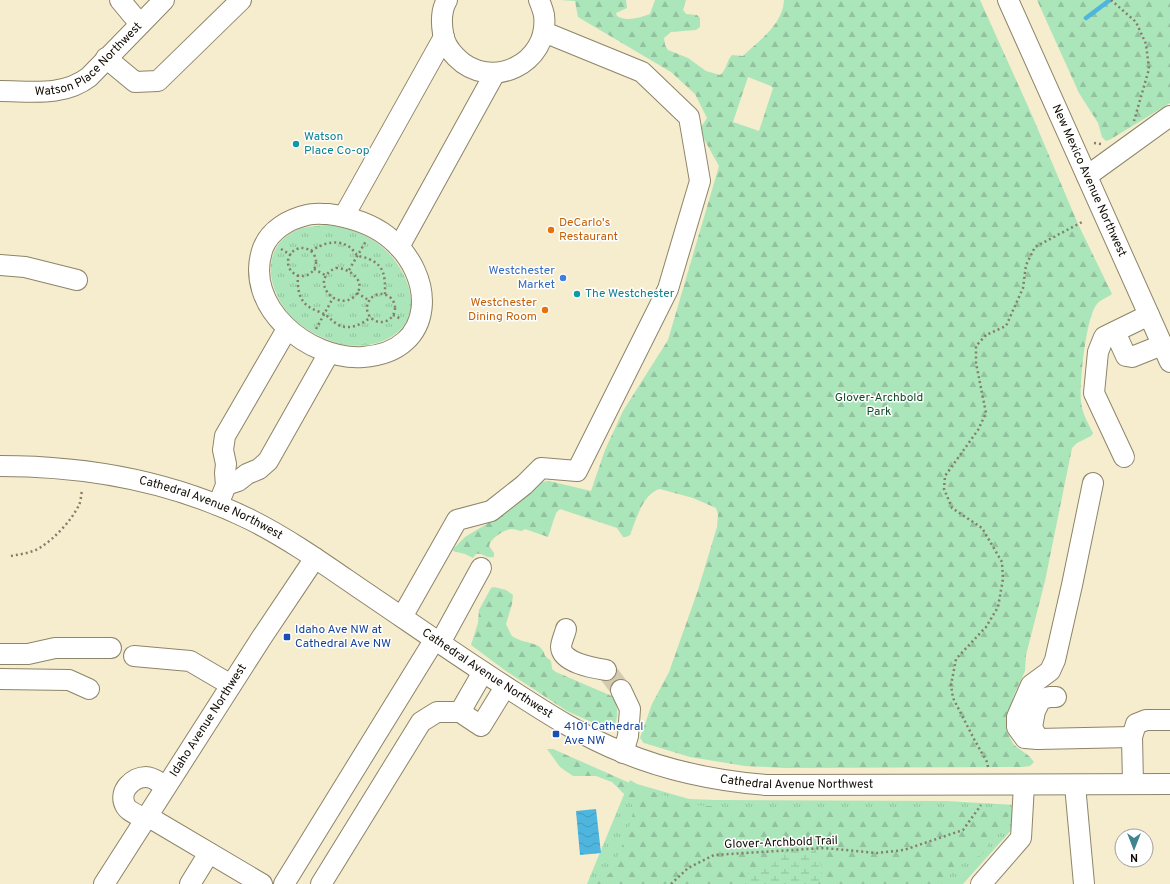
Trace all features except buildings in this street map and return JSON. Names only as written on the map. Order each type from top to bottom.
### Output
[{"type":"street","points":[[120,0],[140,24]]},
{"type":"street","name":"Watson Place Northwest","points":[[0,91],[58,91],[71,88],[89,76],[164,0]]},
{"type":"street","points":[[106,58],[135,82],[158,81],[241,0]]},
{"type":"street","points":[[447,0],[444,5],[441,21],[444,37],[451,52],[463,64],[477,71],[494,74],[512,70],[526,61],[538,48],[544,32],[544,14],[539,0]]},
{"type":"street","name":"New Mexico Avenue Northwest","points":[[1008,0],[1166,353]]},
{"type":"street","points":[[402,617],[458,520],[491,510],[524,485],[541,468],[577,471],[668,289],[700,181],[689,117],[642,72],[544,32]]},
{"type":"street","points":[[344,216],[444,37]]},
{"type":"street","points":[[399,248],[494,74]]},
{"type":"street","points":[[1087,176],[1170,116]]},
{"type":"street","points":[[328,214],[344,216],[369,225],[387,236],[399,248],[414,268],[421,286],[423,304],[419,320],[411,335],[398,346],[382,354],[363,357],[343,356],[329,353],[307,343],[287,328],[272,312],[263,294],[259,276],[260,258],[266,243],[276,230],[291,220],[308,215],[328,214]]},
{"type":"street","points":[[0,265],[25,266],[77,280]]},
{"type":"street","points":[[1124,457],[1094,392],[1098,352],[1104,337],[1149,315]]},
{"type":"street","points":[[218,505],[226,485],[224,473],[226,464],[223,450],[225,436],[287,328]]},
{"type":"street","points":[[1115,332],[1126,356],[1132,357],[1166,353]]},
{"type":"street","points":[[226,485],[238,481],[247,474],[259,469],[268,461],[329,353]]},
{"type":"street","name":"Cathedral Avenue Northwest","points":[[0,466],[64,468],[112,474],[173,489],[218,505],[263,526],[315,558],[483,672],[572,728],[623,753],[651,763],[720,780],[766,785],[1170,784]]},
{"type":"street","points":[[1093,483],[1055,660],[1050,671],[1031,685],[1017,717],[1018,727],[1025,738],[1038,740],[1132,738]]},
{"type":"street","name":"Idaho Avenue Northwest","points":[[104,884],[231,685],[315,558]]},
{"type":"street","points":[[284,884],[437,641],[481,568]]},
{"type":"street","points":[[566,629],[561,647],[564,655],[574,663],[606,670]]},
{"type":"street","points":[[0,654],[28,654],[55,648],[111,648]]},
{"type":"street","points":[[134,656],[190,661],[231,685]]},
{"type":"street","points":[[460,712],[483,672]]},
{"type":"street","points":[[0,679],[69,680],[89,688]]},
{"type":"street","points":[[321,884],[421,722],[437,712],[460,712],[481,726],[505,686]]},
{"type":"street","points":[[621,690],[630,709],[628,736],[623,753]]},
{"type":"street","points":[[1038,740],[1032,727],[1035,711],[1041,699],[1056,696]]},
{"type":"street","points":[[1133,784],[1132,738],[1136,724],[1146,720],[1170,720]]},
{"type":"street","points":[[166,786],[148,777],[139,779],[128,785],[124,795],[125,806],[132,812],[146,818],[262,884]]},
{"type":"street","points":[[981,884],[1021,838],[1024,785]]},
{"type":"street","points":[[1075,785],[1084,884]]},
{"type":"street","points":[[190,884],[209,853]]},
{"type":"path","points":[[1111,0],[1136,22],[1146,44],[1149,70],[1133,127]]},
{"type":"path","points":[[1094,142],[1103,145]]},
{"type":"path","points":[[988,762],[974,739],[953,698],[951,685],[956,659],[986,627],[998,607],[1003,579],[1002,562],[982,528],[952,508],[944,489],[945,476],[963,453],[978,430],[986,413],[976,363],[976,346],[986,335],[1006,326],[1023,288],[1026,265],[1035,248],[1084,221]]},
{"type":"path","points":[[349,270],[369,236]]},
{"type":"path","points":[[311,251],[326,243],[334,242],[342,244],[350,248],[358,256],[376,263],[382,269],[384,274],[385,295]]},
{"type":"path","points":[[300,249],[311,251],[316,261],[312,272],[308,275],[298,275],[292,271],[289,266],[291,255],[300,249]]},
{"type":"path","points":[[314,268],[325,275]]},
{"type":"path","points":[[336,268],[349,270],[358,281],[359,287],[357,293],[353,298],[347,300],[333,298],[324,288],[325,275],[329,271],[336,268]]},
{"type":"path","points":[[298,275],[298,289],[301,299],[311,309],[324,314],[338,325],[345,327],[357,326],[371,317]]},
{"type":"path","points":[[357,293],[370,301]]},
{"type":"path","points":[[379,295],[390,297],[394,302],[395,308],[391,318],[381,322],[375,321],[368,312],[370,301],[379,295]]},
{"type":"path","points":[[307,343],[333,298]]},
{"type":"path","points":[[11,556],[27,553],[41,547],[53,537],[68,522],[79,504],[82,490]]},
{"type":"path","name":"Glover-Archbold Trail","points":[[671,884],[688,868],[714,855],[824,848],[877,853],[904,850],[963,830],[981,805]]},
{"type":"green space","name":"Glover-Archbold Park","points":[[560,0],[626,0],[627,8],[616,13],[617,16],[621,18],[629,19],[650,14],[655,0],[686,0],[683,10],[686,14],[697,15],[700,18],[700,27],[696,30],[671,32],[664,38],[665,45],[668,50],[688,58],[706,71],[720,75],[724,71],[732,55],[743,56],[763,38],[775,24],[783,9],[784,0],[980,0],[1031,113],[1078,224],[1112,294],[1100,301],[1093,311],[1084,351],[1081,402],[1093,433],[1091,436],[1077,443],[1072,448],[1045,581],[1026,655],[1025,671],[1014,695],[1008,714],[1007,729],[1010,738],[1014,745],[1029,756],[1034,762],[1030,766],[784,768],[745,766],[690,757],[644,743],[640,738],[652,704],[669,672],[698,590],[717,527],[718,514],[716,508],[693,498],[660,489],[654,492],[645,501],[630,535],[626,537],[623,537],[617,528],[560,509],[556,513],[548,537],[525,529],[522,531],[509,529],[498,534],[490,543],[489,546],[494,553],[494,557],[476,554],[473,558],[453,551],[465,537],[490,522],[541,482],[549,481],[591,491],[605,450],[623,411],[668,340],[719,166],[704,139],[701,127],[707,118],[695,94],[671,72],[578,17],[575,1]],"holes":[[[748,77],[773,88],[759,131],[733,122]]]},
{"type":"green space","points":[[1037,0],[1170,0],[1170,103],[1106,141],[1102,137],[1098,123],[1079,93]]},
{"type":"green space","points":[[328,225],[356,232],[375,241],[391,256],[407,281],[411,308],[407,320],[399,331],[385,340],[361,346],[331,341],[315,334],[295,320],[279,299],[271,274],[271,261],[275,250],[283,239],[299,229]]},
{"type":"green space","points":[[494,587],[506,590],[513,595],[506,624],[512,636],[540,647],[545,656],[551,661],[552,669],[556,672],[614,697],[617,715],[613,727],[609,730],[567,711],[506,671],[471,645],[478,623],[479,610],[491,588]]},
{"type":"green space","points":[[547,749],[553,749],[641,788],[694,805],[753,809],[882,811],[994,810],[1007,812],[1009,815],[992,838],[982,855],[966,860],[960,864],[941,884],[818,884],[823,869],[816,856],[815,845],[795,845],[783,855],[749,871],[745,884],[592,884],[602,880],[611,872],[627,834],[633,813],[632,802],[612,782],[596,776],[573,776],[560,767]]},
{"type":"green space","points":[[630,780],[637,784],[689,799],[946,801],[1015,805],[1014,827],[963,884],[587,884]]},
{"type":"green space","points":[[810,840],[816,845],[816,856],[823,869],[818,884],[745,884],[749,871],[783,855],[795,845]]},
{"type":"water","points":[[596,809],[601,853],[580,855],[576,811]]},
{"type":"waterway","points":[[1086,18],[1110,0]]},
{"type":"tunnel","points":[[606,670],[621,690]]},
{"type":"place","name":"Watson Place Co-op","points":[[296,144]]},
{"type":"place","name":"DeCarlo's Restaurant","points":[[551,230]]},
{"type":"place","name":"Westchester Market","points":[[563,278]]},
{"type":"place","name":"The Westchester","points":[[577,294]]},
{"type":"place","name":"Westchester Dining Room","points":[[545,310]]},
{"type":"place","name":"Idaho Ave NW at Cathedral Ave NW","points":[[287,637]]},
{"type":"place","name":"4101 Cathedral Ave NW","points":[[556,734]]}]
